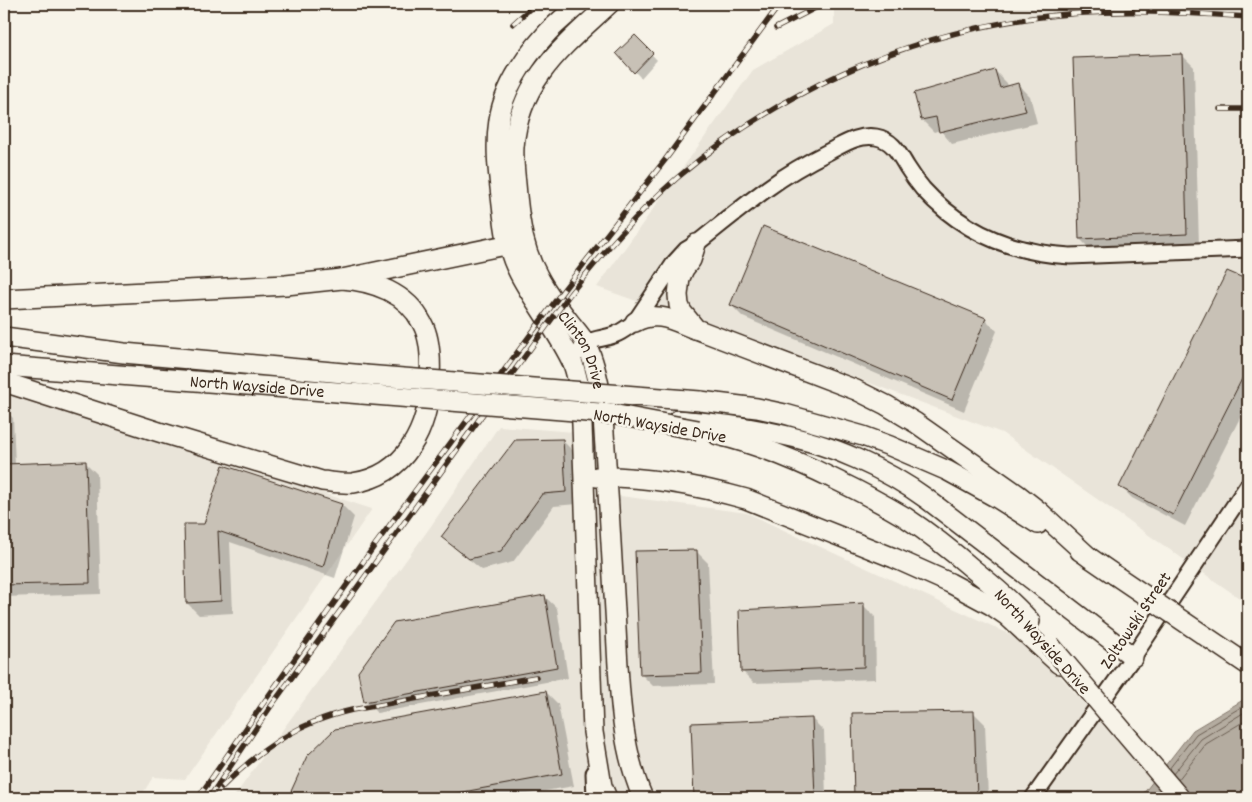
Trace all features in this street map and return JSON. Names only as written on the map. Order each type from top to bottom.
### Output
[{"type":"main road","name":"Clinton Drive","points":[[579,4],[548,32],[525,61],[516,76],[499,119],[497,148],[504,227],[546,291],[586,344],[595,369],[602,402],[624,723],[630,760],[643,798]]},
{"type":"main road","name":"Clinton Drive","points":[[607,798],[602,786],[593,732],[581,397],[577,376],[571,361],[525,285],[512,259],[519,214],[514,153],[515,137],[523,107],[536,79],[543,69],[564,46],[610,4]]},
{"type":"main road","points":[[4,299],[286,286],[342,278],[516,243]]},
{"type":"main road","points":[[696,244],[691,260],[680,278],[678,296],[682,312],[696,329]]},
{"type":"main road","points":[[4,382],[322,481],[351,483],[364,480],[393,466],[415,441],[422,425],[430,393],[430,360],[427,336],[422,322],[403,300],[388,290],[372,283],[342,278]]},
{"type":"main road","points":[[635,322],[642,318],[664,317],[856,390],[886,405],[916,423],[1017,494],[1040,512],[1090,558]]},
{"type":"main road","name":"North Wayside Drive","points":[[4,337],[124,353],[365,375],[700,401],[756,408],[785,414],[837,428],[890,446],[948,471],[997,498],[1090,558],[1248,665]]},
{"type":"main road","name":"North Wayside Drive","points":[[4,366],[612,414],[698,426],[800,462],[872,498],[906,518],[989,582],[1028,619],[1046,647],[1091,693],[1180,798]]},
{"type":"main road","points":[[698,426],[756,430],[800,440],[838,451],[878,469],[927,498],[1133,657]]},
{"type":"main road","points":[[584,478],[653,479],[703,488],[746,499],[894,558],[950,583],[991,605],[1046,647]]},
{"type":"main road","points":[[586,514],[609,514]]},
{"type":"main road","points":[[592,705],[622,704]]},
{"type":"street","points":[[571,361],[586,344],[595,339],[614,335],[635,322],[674,262],[686,250],[784,177],[853,139],[868,136],[882,138],[893,146],[922,188],[951,215],[975,231],[1012,247],[1042,254],[1070,256],[1248,249]]},
{"type":"street","name":"Zoltowski Street","points":[[1033,798],[1133,657],[1248,485]]},
{"type":"street","points":[[593,732],[595,798]]},
{"type":"shaded area","points":[[834,4],[1248,4],[1248,604],[1002,433],[769,345],[690,320],[597,287],[753,70],[834,24]]},
{"type":"shaded area","points":[[4,390],[372,509],[185,779],[153,777],[140,798],[4,798]]},
{"type":"shaded area","points":[[499,426],[574,432],[576,490],[747,513],[1033,645],[1153,782],[1143,798],[233,798],[431,526]]},
{"type":"water","points":[[1248,697],[1248,798],[1140,798],[1193,730]]},
{"type":"building","points":[[635,35],[653,53],[634,73],[616,53]]},
{"type":"building","points":[[1182,54],[1187,234],[1079,239],[1073,58]]},
{"type":"building","points":[[995,70],[1000,88],[1018,83],[1026,111],[939,132],[936,117],[921,120],[914,93]]},
{"type":"building","points":[[763,226],[986,318],[952,400],[730,305]]},
{"type":"building","points":[[1227,271],[1248,280],[1248,367],[1173,515],[1119,487]]},
{"type":"building","points":[[563,439],[566,492],[542,494],[501,551],[469,559],[441,537],[515,440]]},
{"type":"building","points":[[86,461],[90,583],[4,585],[4,464]]},
{"type":"building","points":[[223,465],[342,504],[323,567],[218,531],[221,601],[186,603],[184,524],[204,524]]},
{"type":"building","points":[[697,550],[702,673],[640,675],[635,551]]},
{"type":"building","points":[[545,595],[557,667],[364,702],[358,672],[394,622]]},
{"type":"building","points":[[864,603],[864,667],[741,672],[739,610]]},
{"type":"building","points":[[546,691],[562,774],[430,798],[288,798],[307,756],[335,729]]},
{"type":"building","points":[[974,711],[977,798],[854,798],[852,713]]},
{"type":"building","points":[[812,718],[815,798],[694,798],[691,723]]},
{"type":"railway","points":[[513,24],[535,4]]},
{"type":"railway","points":[[198,798],[375,545],[565,288],[665,160],[780,4]]},
{"type":"railway","points":[[776,28],[823,4]]},
{"type":"railway","points":[[1214,4],[1248,6]]},
{"type":"railway","points":[[209,798],[269,709],[570,294],[634,219],[677,178],[716,147],[756,120],[799,95],[843,73],[889,54],[936,39],[984,27],[1032,18],[1086,13],[1167,12],[1248,17]]},
{"type":"railway","points":[[1220,109],[1248,109]]},
{"type":"railway","points":[[222,787],[242,768],[277,742],[289,734],[323,718],[352,710],[536,677]]}]
